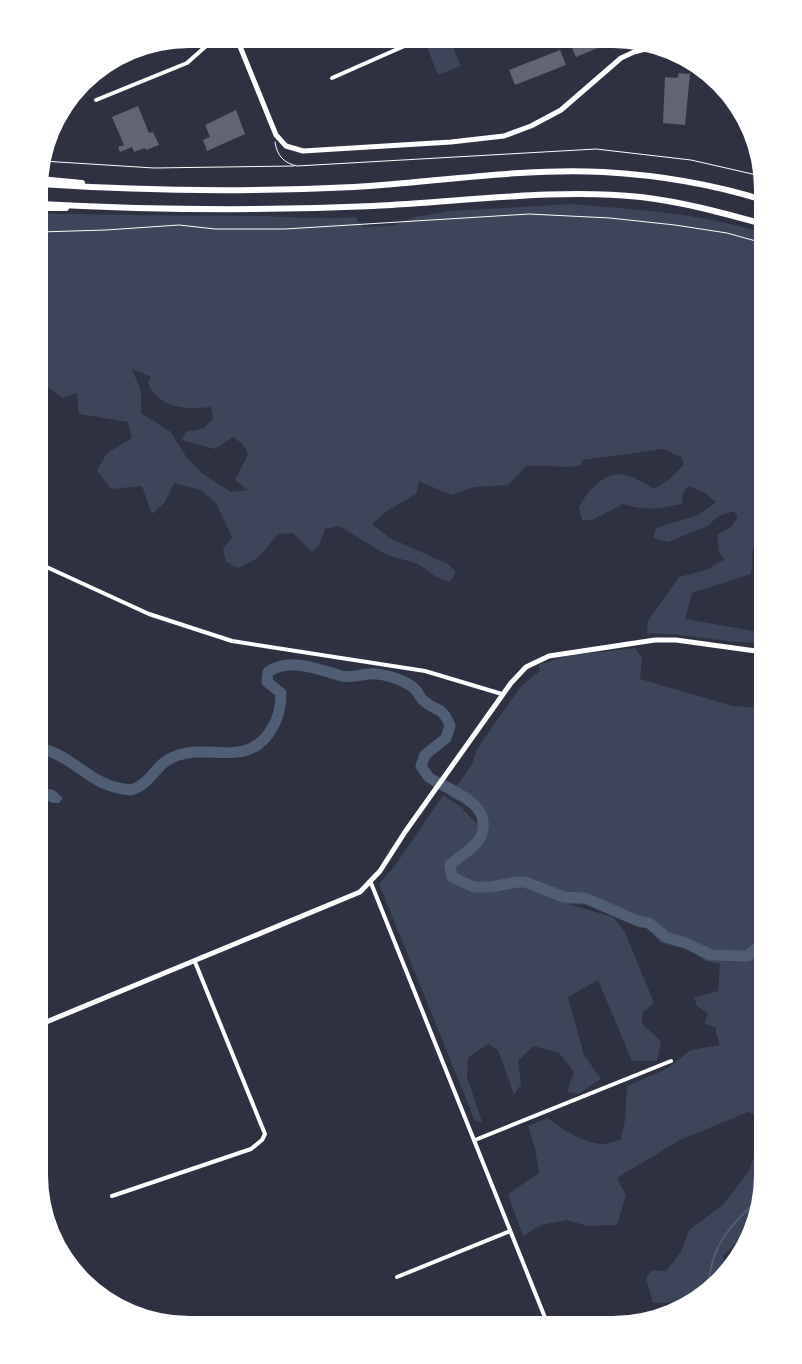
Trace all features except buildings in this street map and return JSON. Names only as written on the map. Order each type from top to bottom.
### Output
[{"type":"highway","points":[[48,185],[103,188],[301,189],[532,173],[603,172],[673,179],[754,198]]},
{"type":"highway","points":[[49,179],[72,181],[103,188]]},
{"type":"highway","points":[[48,204],[252,210],[373,206],[569,194],[640,197],[694,205],[754,222]]},
{"type":"highway","points":[[48,208],[89,206]]},
{"type":"street","points":[[96,100],[187,62],[203,48]]},
{"type":"street","points":[[241,48],[279,140],[286,146],[303,151],[451,142],[504,136],[531,126],[561,110],[621,58],[641,50]]},
{"type":"street","points":[[332,78],[400,48]]},
{"type":"street","points":[[48,568],[149,614],[232,642],[425,671],[502,694]]},
{"type":"street","points":[[48,1021],[354,896],[371,883],[502,694],[516,676],[529,665],[549,656],[662,639],[754,651]]},
{"type":"street","points":[[371,883],[544,1316]]},
{"type":"street","points":[[112,1196],[251,1149],[262,1140],[265,1134],[195,962]]},
{"type":"street","points":[[475,1140],[671,1061]]},
{"type":"street","points":[[397,1277],[510,1231]]},
{"type":"path","points":[[273,129],[276,149],[281,158],[287,164],[297,166]]},
{"type":"path","points":[[50,162],[154,168],[297,166],[596,149],[691,160],[753,174]]},
{"type":"path","points":[[48,232],[96,231],[179,225],[215,230],[269,227],[285,229],[529,214],[610,218],[675,225],[727,233],[754,240]]},
{"type":"shaded area","points":[[427,48],[453,48],[461,66],[438,75]]},
{"type":"shaded area","points":[[572,204],[692,217],[754,230],[754,546],[751,574],[692,593],[685,619],[754,631],[754,643],[647,633],[648,621],[679,577],[706,570],[724,560],[719,552],[717,535],[731,527],[738,517],[733,511],[719,516],[707,526],[668,542],[653,538],[656,528],[698,515],[716,502],[705,493],[688,486],[683,494],[682,504],[666,507],[638,508],[623,504],[592,520],[582,520],[579,508],[582,502],[591,489],[604,479],[618,474],[626,475],[654,489],[671,478],[684,464],[681,457],[663,449],[583,460],[580,466],[526,466],[508,485],[475,487],[451,495],[419,481],[416,494],[387,511],[372,524],[390,538],[448,564],[456,572],[450,582],[436,577],[418,564],[387,555],[339,526],[325,529],[319,545],[312,552],[293,533],[278,534],[259,557],[239,568],[226,562],[223,549],[232,537],[216,503],[201,490],[174,483],[165,502],[152,514],[142,486],[111,489],[97,470],[107,453],[132,438],[128,422],[79,414],[77,393],[63,398],[48,387],[48,213],[355,217],[363,227],[392,226],[415,217],[450,211]],"holes":[[[132,369],[151,377],[148,382],[152,391],[165,402],[192,408],[211,407],[213,419],[204,428],[186,432],[182,440],[215,449],[233,437],[243,444],[248,455],[235,480],[248,490],[231,492],[203,474],[187,458],[171,432],[141,413],[141,391]]]},
{"type":"shaded area","points":[[635,648],[642,658],[640,679],[733,706],[754,707],[754,1114],[748,1112],[680,1140],[617,1178],[626,1195],[617,1225],[587,1226],[567,1220],[541,1225],[523,1236],[508,1194],[539,1173],[535,1148],[528,1126],[548,1118],[567,1131],[591,1142],[605,1144],[621,1139],[625,1120],[627,1086],[666,1069],[691,1050],[720,1045],[716,1028],[704,1023],[708,1014],[697,1006],[694,998],[718,991],[720,964],[706,961],[688,950],[660,942],[641,922],[617,917],[594,905],[568,904],[613,917],[625,932],[654,1003],[643,1012],[642,1024],[661,1041],[657,1061],[632,1061],[598,980],[568,997],[584,1055],[601,1079],[578,1094],[567,1092],[574,1072],[559,1053],[533,1046],[518,1061],[521,1084],[514,1095],[498,1050],[488,1044],[468,1058],[467,1077],[482,1122],[475,1121],[379,884],[394,867],[443,795],[461,807],[483,830],[473,807],[449,797],[472,764],[477,749],[521,686],[540,671],[538,665],[567,656]]},
{"type":"shaded area","points":[[48,789],[54,790],[63,798],[59,803],[48,801]]},
{"type":"shaded area","points":[[754,1157],[752,1203],[747,1221],[739,1240],[723,1256],[724,1262],[713,1275],[692,1293],[676,1302],[653,1303],[646,1278],[652,1270],[666,1271],[681,1252],[689,1230],[723,1205],[748,1172]]},
{"type":"waterway","points":[[48,751],[63,758],[93,778],[117,788],[131,790],[144,783],[163,763],[176,756],[201,752],[239,752],[251,749],[261,742],[274,726],[280,708],[281,693],[267,682],[268,672],[277,668],[285,665],[295,665],[314,668],[344,677],[368,674],[392,677],[405,682],[415,689],[424,701],[444,715],[450,726],[446,738],[425,755],[421,766],[430,778],[468,800],[481,815],[483,825],[481,836],[471,848],[450,865],[452,877],[474,887],[491,887],[525,882],[564,897],[585,898],[638,921],[649,923],[666,937],[686,943],[711,955],[748,956],[754,951]]},
{"type":"waterway","points":[[710,1278],[717,1248],[731,1227],[751,1206]]}]
